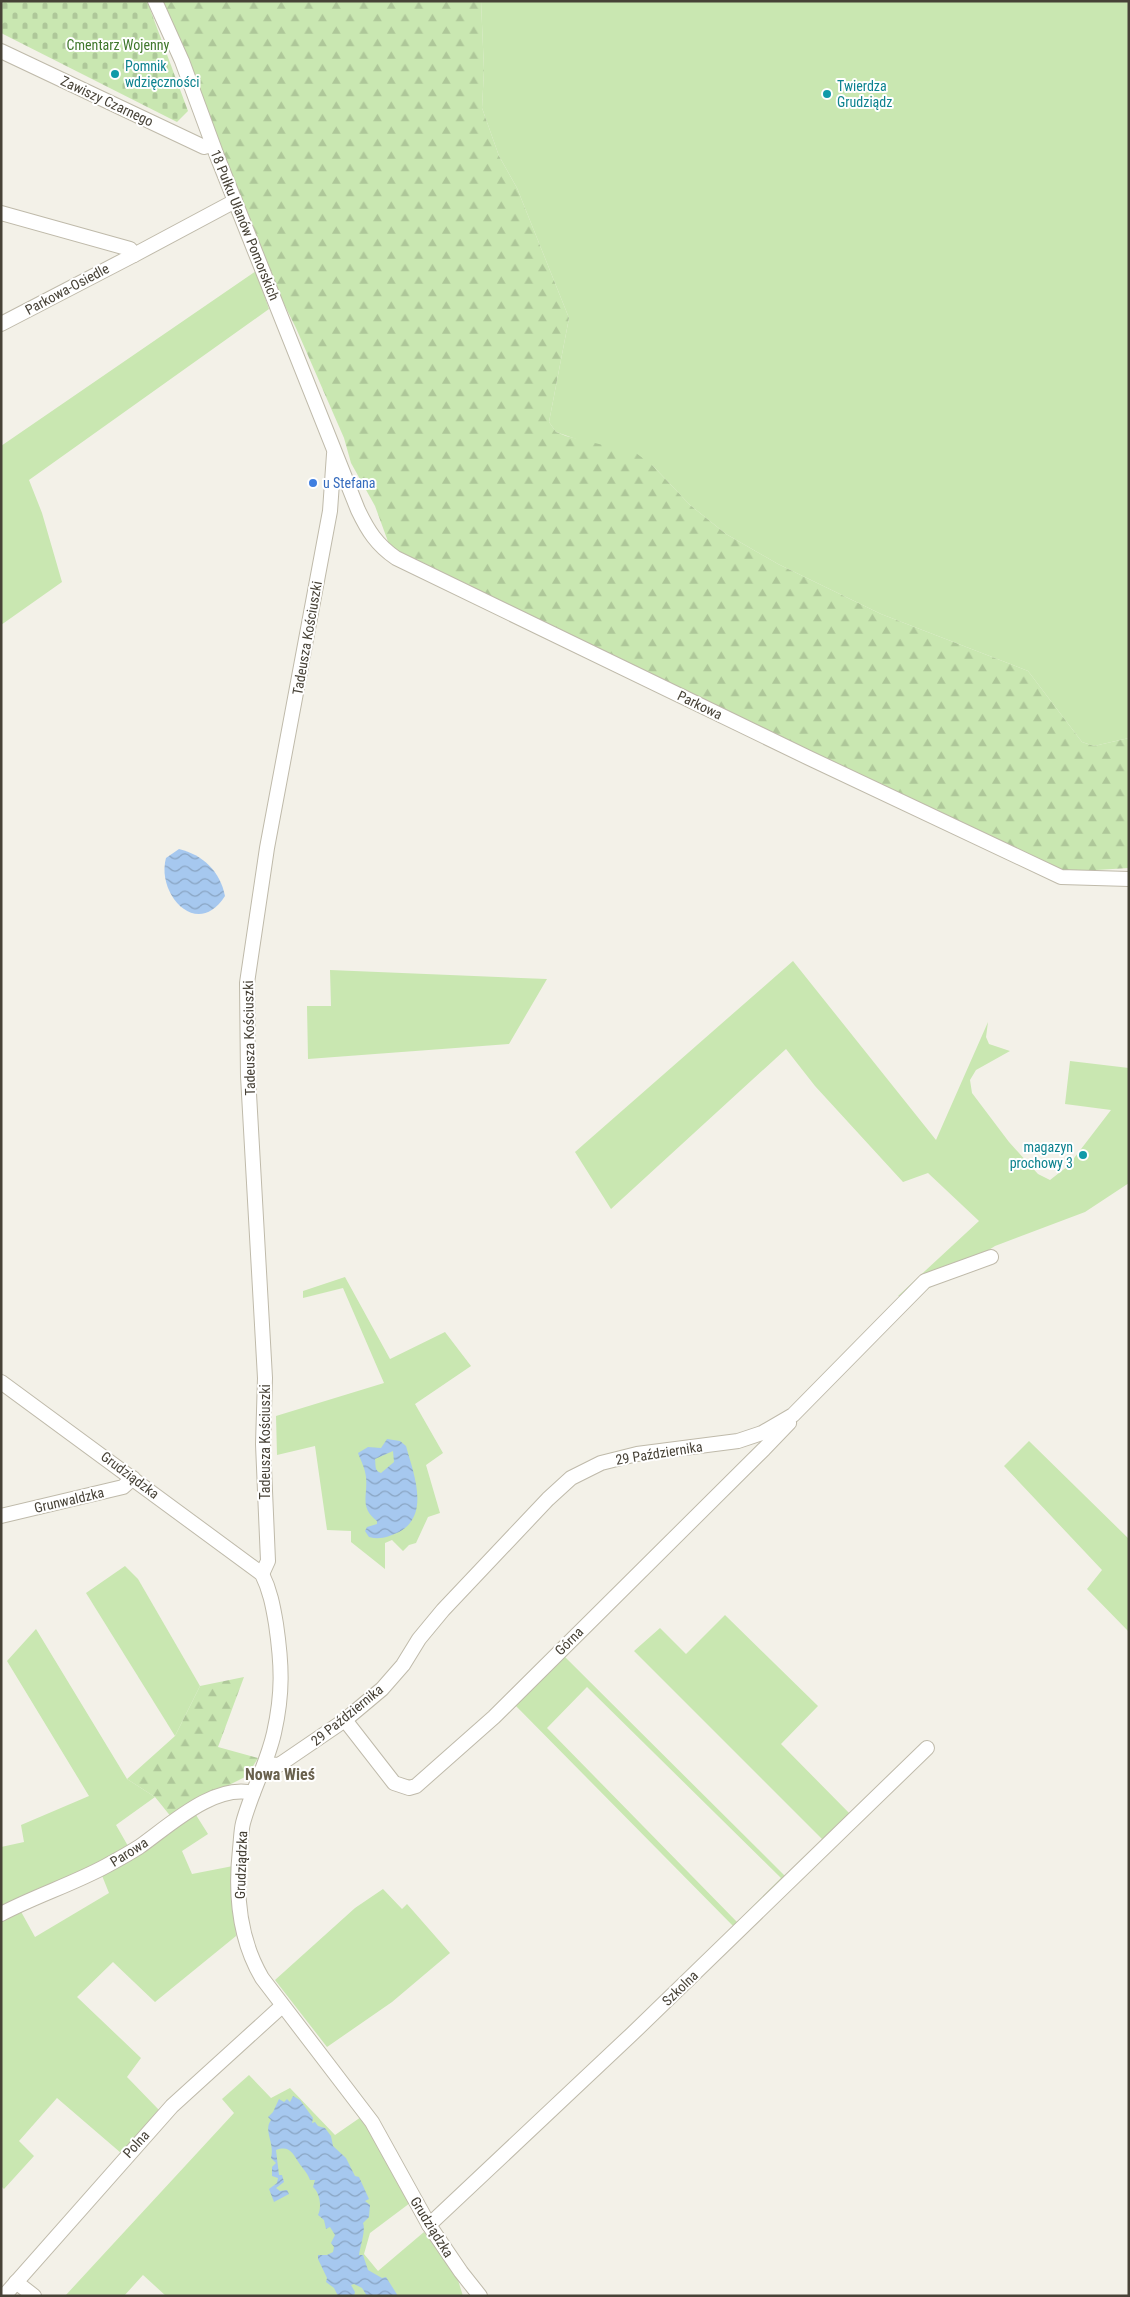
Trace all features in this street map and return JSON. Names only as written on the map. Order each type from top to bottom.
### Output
[{"type":"street","name":"18 Pułku Ułanów Pomorskich","points":[[155,1],[182,61],[212,145],[334,448]]},
{"type":"street","name":"Zawiszy Czarnego","points":[[1,51],[204,147],[212,145]]},
{"type":"street","name":"Parkowa-Osiedle","points":[[1,324],[235,201]]},
{"type":"street","name":"Parkowa-Osiedle","points":[[1,213],[130,249],[134,255]]},
{"type":"street","name":"Parkowa","points":[[334,448],[368,532],[381,548],[396,558],[809,758],[1061,877],[1129,880]]},
{"type":"street","name":"Tadeusza Kościuszki","points":[[262,1574],[268,1561],[263,1444],[265,1378],[248,1076],[247,983],[267,848],[330,511],[334,448]]},
{"type":"street","name":"29 Października","points":[[265,1764],[279,1765],[345,1720],[382,1689],[403,1665],[419,1639],[442,1610],[548,1499],[571,1478],[601,1462],[637,1454],[738,1441],[762,1433],[788,1418],[925,1281],[991,1257]]},
{"type":"street","name":"Grudziądzka","points":[[1,1382],[262,1574],[270,1589],[282,1662],[280,1705],[274,1735],[265,1764],[242,1825],[238,1866],[241,1923],[252,1961],[282,2006],[372,2122],[429,2225],[480,2296]]},
{"type":"street","name":"Górna","points":[[345,1720],[394,1783],[409,1788],[416,1786],[494,1717],[782,1430],[788,1423],[788,1418]]},
{"type":"street","name":"Grunwaldzka","points":[[1,1516],[123,1487],[133,1478]]},
{"type":"street","name":"Szkolna","points":[[429,2225],[646,2020],[927,1748]]},
{"type":"street","name":"Parowa","points":[[1,1914],[34,1897],[104,1867],[136,1848],[199,1804],[229,1792],[244,1791],[253,1793]]},
{"type":"street","name":"Polna","points":[[4,2296],[172,2106],[282,2006]]},
{"type":"street","points":[[16,2282],[34,2296]]},
{"type":"green space","name":"Cmentarz Wojenny","points":[[1,1],[147,1],[188,111],[177,122],[1,33]]},
{"type":"green space","points":[[158,1],[481,1],[484,70],[482,108],[499,156],[517,188],[569,318],[549,422],[556,432],[636,453],[653,466],[690,505],[726,534],[778,564],[881,614],[1028,671],[1082,742],[1094,746],[1129,738],[1129,868],[1064,872],[403,558],[390,547],[375,506],[351,463],[344,438],[296,328],[265,266]]},
{"type":"green space","points":[[481,1],[1129,1],[1129,738],[1094,746],[1082,742],[1028,671],[881,614],[778,564],[726,534],[690,505],[653,466],[556,432],[549,422],[569,318],[517,188],[499,156],[482,108],[484,70]]},
{"type":"green space","points":[[256,271],[269,309],[29,480],[42,513],[62,582],[1,625],[1,446]]},
{"type":"green space","points":[[793,961],[936,1140],[988,1022],[986,1037],[989,1044],[1010,1051],[976,1070],[970,1080],[972,1093],[1009,1142],[1038,1174],[1050,1180],[1068,1166],[1111,1110],[1065,1104],[1070,1061],[1129,1068],[1129,1183],[1085,1212],[995,1246],[912,1299],[898,1296],[979,1221],[928,1173],[903,1182],[815,1086],[786,1049],[611,1209],[575,1152]]},
{"type":"green space","points":[[330,970],[547,979],[509,1044],[308,1059],[307,1006],[331,1006]]},
{"type":"green space","points":[[345,1277],[390,1359],[445,1332],[471,1366],[415,1404],[443,1453],[426,1465],[440,1513],[428,1517],[416,1543],[409,1545],[403,1551],[392,1540],[385,1543],[385,1569],[351,1542],[351,1531],[327,1530],[315,1446],[277,1455],[276,1416],[384,1383],[343,1288],[303,1298],[303,1291]]},
{"type":"green space","points":[[1029,1441],[1129,1539],[1129,1632],[1087,1589],[1102,1570],[1004,1466]]},
{"type":"green space","points":[[125,1566],[138,1579],[200,1686],[175,1736],[86,1593]]},
{"type":"green space","points":[[725,1615],[818,1706],[781,1744],[854,1818],[827,1844],[634,1651],[660,1628],[686,1654]]},
{"type":"green space","points":[[36,1629],[127,1779],[155,1797],[116,1825],[132,1853],[196,1815],[208,1834],[182,1851],[192,1874],[233,1866],[236,1936],[155,2002],[113,1962],[77,1997],[141,2058],[127,2077],[159,2110],[121,2153],[57,2098],[19,2141],[34,2156],[4,2189],[1,2186],[1,1847],[24,1842],[21,1825],[89,1796],[7,1661]],"holes":[[[101,1873],[109,1893],[35,1937],[19,1908]]]},
{"type":"green space","points":[[562,1654],[789,1880],[737,1930],[513,1703]],"holes":[[[587,1687],[781,1878],[737,1922],[547,1728]]]},
{"type":"green space","points":[[244,1677],[218,1747],[258,1758],[247,1776],[201,1799],[172,1818],[155,1797],[127,1779],[175,1736],[200,1686]]},
{"type":"green space","points":[[383,1889],[402,1909],[407,1904],[450,1953],[392,2002],[327,2047],[275,1980],[355,1908]]},
{"type":"green space","points":[[249,2075],[271,2098],[290,2088],[335,2135],[361,2117],[410,2203],[370,2233],[364,2254],[378,2271],[424,2232],[457,2277],[463,2296],[166,2296],[143,2275],[124,2296],[65,2296],[234,2113],[222,2099]]},
{"type":"water","points":[[179,849],[196,855],[209,865],[223,887],[225,896],[214,908],[203,914],[191,913],[181,907],[167,885],[165,872],[166,858]]},
{"type":"water","points":[[387,1439],[400,1441],[406,1446],[415,1480],[417,1504],[415,1515],[409,1524],[395,1534],[384,1538],[377,1538],[369,1537],[365,1531],[367,1527],[377,1524],[377,1521],[371,1516],[366,1506],[366,1477],[358,1453],[368,1447],[381,1448]],"holes":[[[393,1451],[394,1462],[381,1473],[376,1469],[375,1459]]]},
{"type":"water","points":[[293,2096],[300,2100],[313,2118],[312,2123],[315,2122],[318,2126],[325,2128],[331,2136],[333,2146],[346,2158],[355,2176],[359,2177],[369,2199],[365,2201],[370,2205],[369,2217],[363,2223],[359,2255],[363,2255],[368,2270],[382,2278],[386,2277],[398,2296],[367,2296],[362,2288],[354,2284],[351,2285],[355,2292],[354,2296],[338,2296],[334,2288],[326,2282],[327,2278],[318,2255],[327,2255],[333,2252],[334,2247],[331,2243],[335,2235],[330,2227],[326,2229],[324,2220],[318,2215],[320,2204],[319,2196],[313,2187],[315,2180],[310,2180],[293,2154],[285,2149],[276,2150],[279,2175],[282,2175],[284,2182],[276,2188],[280,2191],[287,2190],[289,2194],[274,2202],[269,2189],[277,2183],[278,2178],[272,2176],[272,2167],[276,2163],[271,2158],[272,2147],[268,2128],[271,2120],[268,2117],[273,2112],[279,2099],[284,2102],[287,2099],[290,2102]]},
{"type":"place","name":"Pomnik wdzięczności","points":[[115,74]]},
{"type":"place","name":"Twierdza Grudziądz","points":[[827,94]]},
{"type":"place","name":"u Stefana","points":[[313,483]]},
{"type":"place","name":"magazyn prochowy 3","points":[[1083,1155]]},
{"type":"district","name":"Nowa Wieś","points":[[280,1774]]}]
